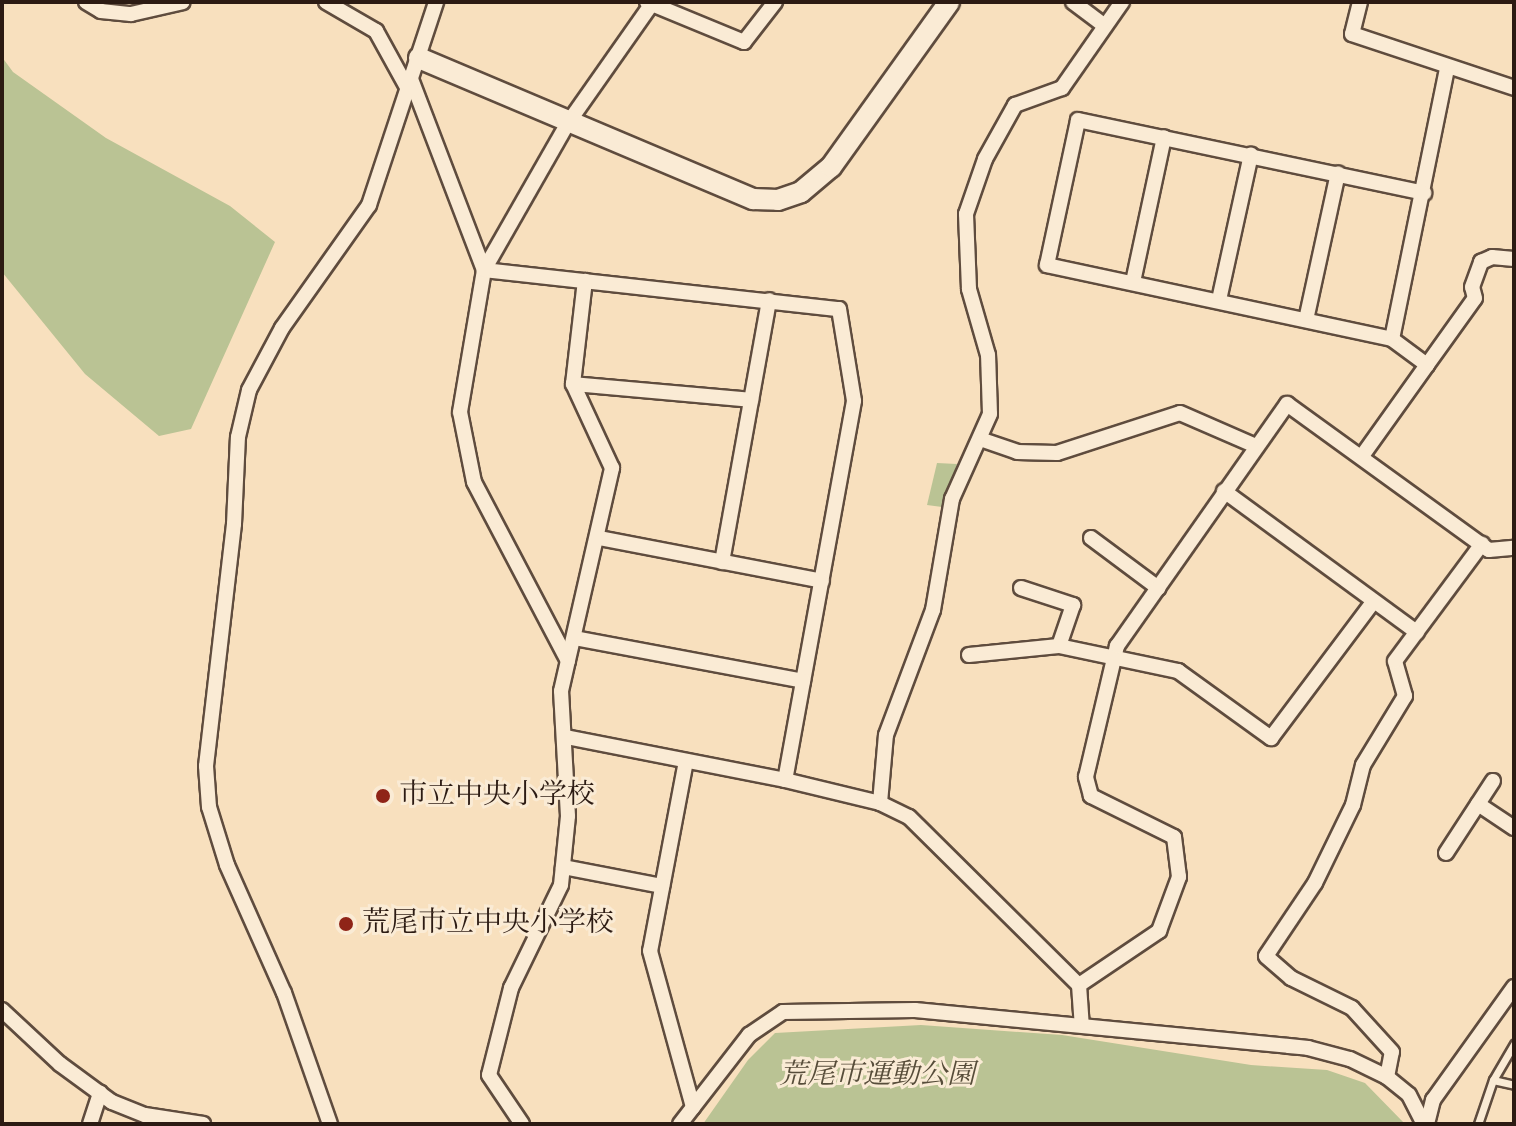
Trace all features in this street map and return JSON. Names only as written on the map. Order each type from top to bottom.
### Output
[{"type":"street","points":[[86,2],[101,11],[131,14],[183,2]]},
{"type":"street","points":[[326,2],[376,31],[409,84],[484,270]]},
{"type":"street","points":[[330,1124],[284,993],[227,865],[209,807],[206,766],[234,524],[238,437],[249,390],[282,328],[369,205],[436,2]]},
{"type":"street","points":[[568,661],[494,529],[463,443],[460,412],[484,270],[568,123],[651,3],[744,42],[775,2]]},
{"type":"street","points":[[419,58],[753,199],[778,200],[801,192],[831,167],[949,2]]},
{"type":"street","points":[[1073,2],[1104,25]]},
{"type":"street","points":[[880,803],[886,735],[933,610],[952,499],[990,414],[988,355],[969,289],[966,214],[985,159],[1015,105],[1062,88],[1122,2]]},
{"type":"street","points":[[1360,2],[1352,34],[1447,69],[1514,88]]},
{"type":"street","points":[[1392,339],[1447,69]]},
{"type":"street","points":[[1424,193],[1251,154],[1078,120],[1047,265],[1392,339],[1427,365]]},
{"type":"street","points":[[1133,282],[1164,137]]},
{"type":"street","points":[[1219,300],[1251,154]]},
{"type":"street","points":[[1306,320],[1338,173]]},
{"type":"street","points":[[1362,456],[1475,298],[1472,287],[1481,262],[1492,257],[1514,259]]},
{"type":"street","points":[[484,270],[839,309],[847,339],[854,401],[785,780]]},
{"type":"street","points":[[522,1124],[489,1075],[499,1017],[543,930],[563,867],[568,816],[566,737],[561,691],[599,538],[612,468],[573,384],[585,281]]},
{"type":"street","points":[[722,562],[769,300]]},
{"type":"street","points":[[573,384],[751,400]]},
{"type":"street","points":[[1079,985],[1159,931],[1179,877],[1174,837],[1091,796],[1086,777],[1117,646],[1287,404],[1489,550],[1514,548]]},
{"type":"street","points":[[980,439],[1017,452],[1057,453],[1180,413],[1256,446]]},
{"type":"street","points":[[1224,491],[1417,632]]},
{"type":"street","points":[[599,538],[822,581]]},
{"type":"street","points":[[1091,538],[1158,588]]},
{"type":"street","points":[[1387,1077],[1392,1052],[1352,1008],[1291,978],[1266,956],[1315,883],[1353,805],[1363,765],[1405,696],[1395,661],[1482,544]]},
{"type":"street","points":[[1021,588],[1073,605],[1059,646]]},
{"type":"street","points":[[969,655],[1059,646],[1178,671],[1271,738],[1374,601]]},
{"type":"street","points":[[574,638],[803,681]]},
{"type":"street","points":[[566,737],[785,780],[880,803],[909,817],[1079,985],[1082,1024]]},
{"type":"street","points":[[686,761],[650,951],[693,1107]]},
{"type":"street","points":[[1446,853],[1493,781]]},
{"type":"street","points":[[1478,804],[1514,828]]},
{"type":"street","points":[[563,867],[662,886]]},
{"type":"street","points":[[1425,1124],[1433,1100],[1514,987]]},
{"type":"street","points":[[2,1010],[100,1093],[145,1115],[203,1124]]},
{"type":"street","points":[[680,1124],[749,1035],[783,1012],[915,1010],[1082,1024],[1212,1042],[1308,1048],[1350,1059],[1387,1077],[1409,1095],[1425,1124]]},
{"type":"street","points":[[90,1124],[100,1093]]},
{"type":"lane","points":[[1478,1124],[1493,1080],[1514,1044]]},
{"type":"lane","points":[[1493,1080],[1514,1085]]},
{"type":"green space","points":[[2,57],[13,72],[106,138],[230,206],[275,242],[191,429],[159,436],[85,374],[2,272]]},
{"type":"green space","points":[[937,463],[957,464],[942,507],[927,505]]},
{"type":"green space","name":"荒尾市運動公園","points":[[921,1025],[1062,1035],[1251,1065],[1327,1070],[1365,1083],[1405,1124],[703,1124],[748,1060],[775,1033]]},
{"type":"place","name":"市立中央小学校","points":[[383,796]]},
{"type":"place","name":"荒尾市立中央小学校","points":[[346,924]]}]
